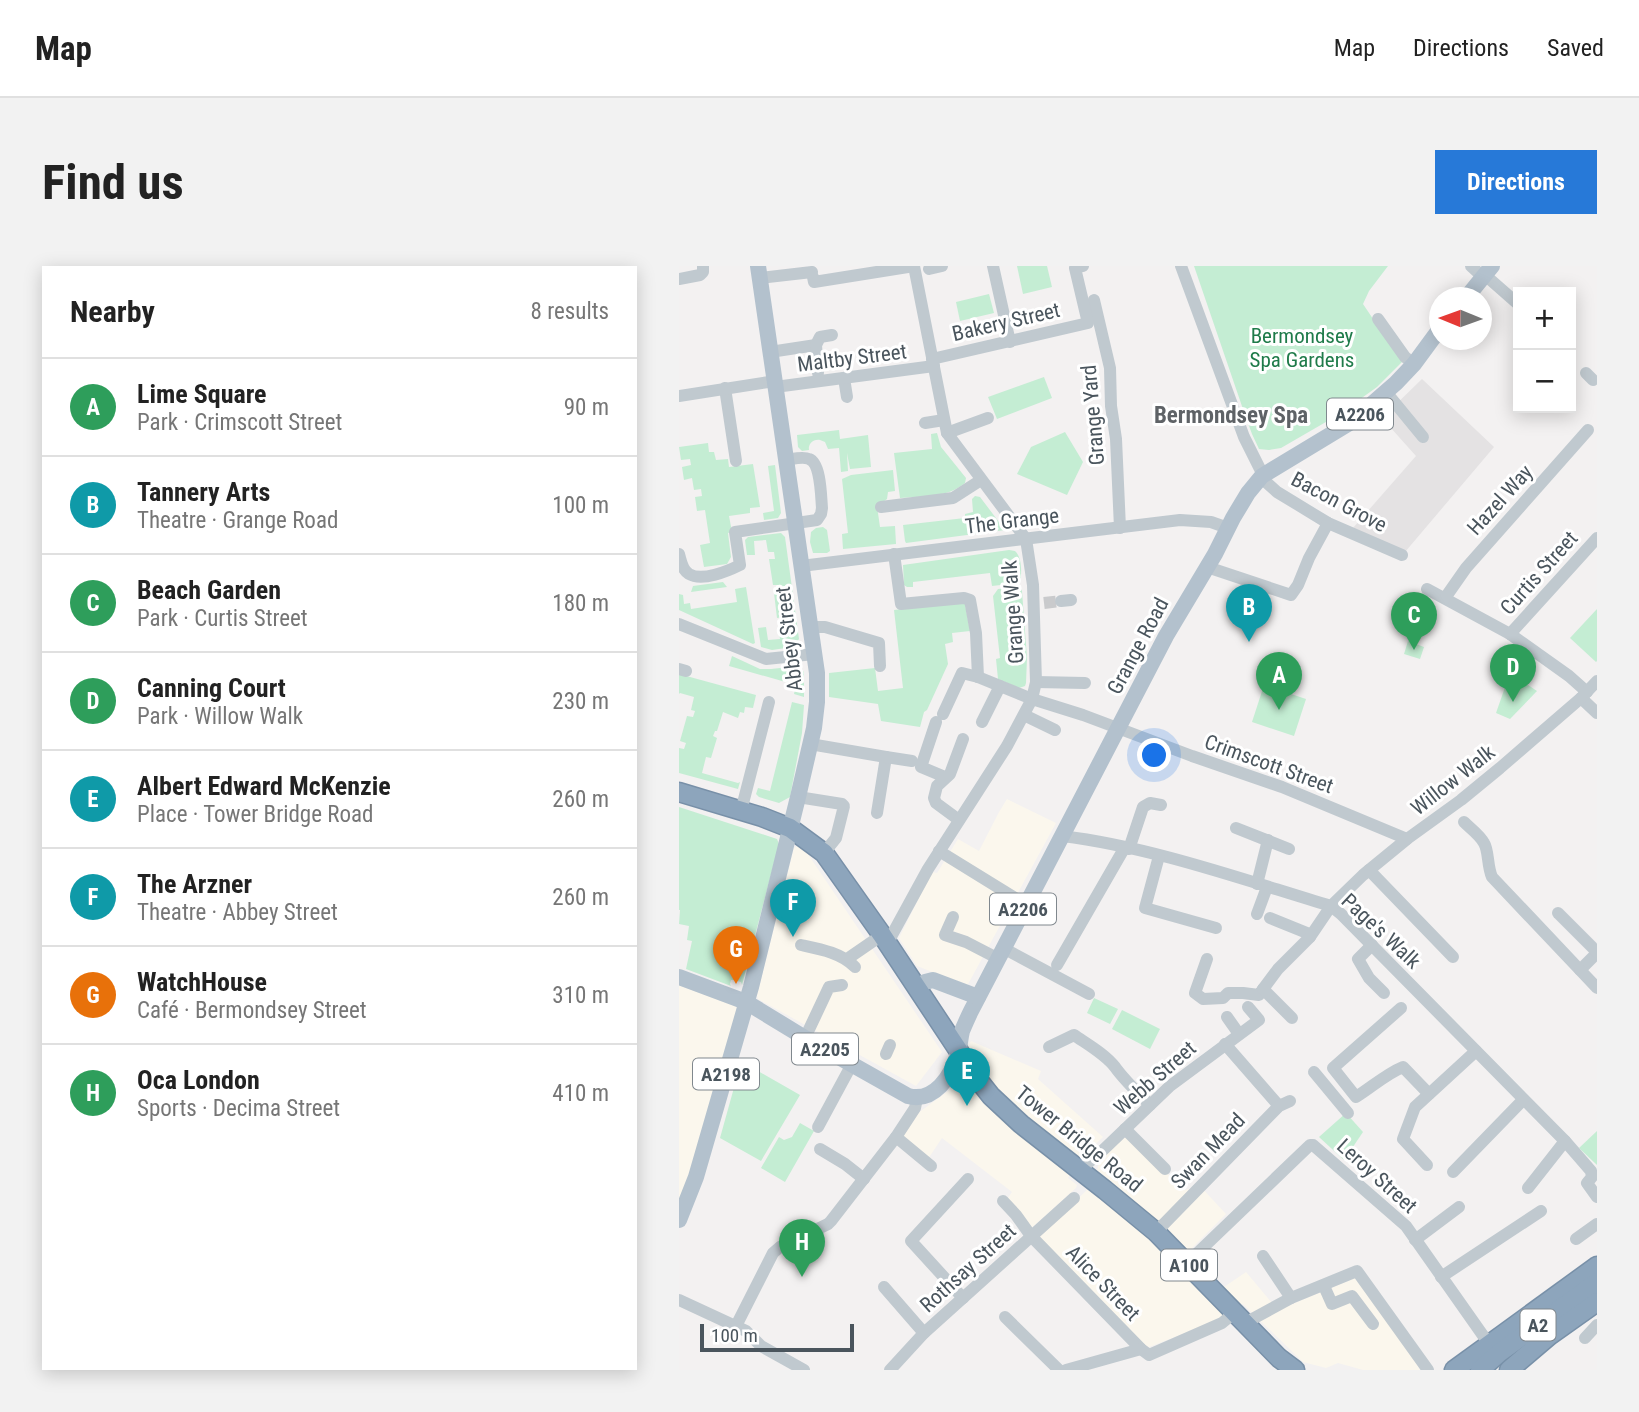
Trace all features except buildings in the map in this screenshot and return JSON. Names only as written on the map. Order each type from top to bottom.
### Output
[{"type":"highway","name":"Tower Bridge Road","points":[[679,792],[790,828],[824,853],[991,1096],[1021,1124],[1156,1232],[1245,1318],[1286,1367]]},
{"type":"highway","name":"A2","points":[[1454,1370],[1597,1266]]},
{"type":"highway","name":"A2","points":[[1480,1370],[1499,1353],[1597,1282]]},
{"type":"highway","name":"A2","points":[[1520,1365],[1597,1302]]},
{"type":"main road","points":[[1473,287],[1483,271]]},
{"type":"main road","name":"Abbey Street","points":[[746,1002],[763,958],[814,729],[817,696],[814,654],[759,272]]},
{"type":"main road","name":"Grange Road","points":[[916,1098],[928,1096],[949,1073],[959,1050],[965,1025],[1025,904],[1166,636],[1248,493],[1262,476],[1348,424],[1386,392],[1429,344]]},
{"type":"main road","name":"A2205","points":[[679,977],[746,1002],[852,1064],[883,1060],[908,1096],[916,1098]]},
{"type":"main road","points":[[917,987],[933,980],[978,997]]},
{"type":"main road","name":"A2198","points":[[679,1220],[696,1177],[746,1002]]},
{"type":"street","points":[[679,279],[701,275],[703,266]]},
{"type":"street","points":[[759,272],[813,274],[814,282],[914,266]]},
{"type":"street","name":"Grange Walk","points":[[884,939],[1001,755],[1032,699],[1036,682],[1039,603],[1026,539],[981,480],[946,427],[914,266]]},
{"type":"street","points":[[993,266],[1010,342]]},
{"type":"street","name":"Bakery Street","points":[[933,363],[1088,323],[1075,268],[1083,266]]},
{"type":"street","points":[[1181,266],[1237,419],[1262,476]]},
{"type":"street","points":[[1483,271],[1513,299]]},
{"type":"street","name":"Grange Yard","points":[[1094,300],[1110,368],[1120,527]]},
{"type":"street","points":[[1378,318],[1405,356],[1414,364]]},
{"type":"street","points":[[818,373],[816,345],[820,337],[832,335]]},
{"type":"street","points":[[770,352],[816,345]]},
{"type":"street","name":"Maltby Street","points":[[679,396],[725,388],[844,378],[933,363]]},
{"type":"street","points":[[844,378],[847,397]]},
{"type":"street","points":[[725,388],[736,461]]},
{"type":"street","points":[[1386,392],[1423,437]]},
{"type":"street","points":[[925,423],[946,427],[988,418]]},
{"type":"street","name":"Hazel Way","points":[[1445,598],[1466,568],[1588,430]]},
{"type":"street","points":[[679,554],[688,574],[700,577],[722,574],[740,565],[735,531],[817,520],[821,514],[817,468],[810,459],[786,460]]},
{"type":"street","name":"Bacon Grove","points":[[1262,476],[1277,492],[1328,523],[1402,555]]},
{"type":"street","points":[[889,502],[953,498],[981,480]]},
{"type":"street","name":"The Grange","points":[[801,566],[899,549],[1026,539],[1180,520],[1211,522],[1228,528]]},
{"type":"street","points":[[1207,567],[1291,595],[1328,523]]},
{"type":"street","name":"Curtis Street","points":[[1510,634],[1597,538]]},
{"type":"street","points":[[899,549],[901,604],[964,598],[970,600],[976,633],[978,677],[962,673],[939,718],[921,767],[945,777]]},
{"type":"street","name":"Curtis Street","points":[[1427,589],[1510,634],[1569,676],[1597,713]]},
{"type":"street","points":[[679,624],[766,659],[814,654]]},
{"type":"street","points":[[810,627],[825,627],[879,643],[880,666]]},
{"type":"street","name":"Crimscott Street","points":[[978,677],[1032,699],[1282,787],[1407,839]]},
{"type":"street","name":"Willow Walk","points":[[1263,989],[1278,969],[1310,937],[1331,906],[1369,870],[1461,800],[1597,681]]},
{"type":"street","points":[[1036,682],[1085,683]]},
{"type":"street","points":[[982,722],[1000,686]]},
{"type":"street","points":[[741,811],[769,702]]},
{"type":"street","points":[[1024,715],[1055,730]]},
{"type":"street","points":[[959,820],[936,803],[934,797],[937,786],[950,774],[963,739]]},
{"type":"street","points":[[810,744],[912,761]]},
{"type":"street","points":[[877,813],[886,757]]},
{"type":"street","points":[[798,797],[844,806],[836,838],[824,853]]},
{"type":"street","points":[[1057,965],[1127,848],[1143,807],[1150,803],[1161,805]]},
{"type":"street","points":[[1464,822],[1484,842],[1492,877],[1597,988]]},
{"type":"street","points":[[1236,828],[1289,849]]},
{"type":"street","name":"Page's Walk","points":[[1062,836],[1159,856],[1331,906],[1565,1141],[1590,1170],[1597,1197]]},
{"type":"street","points":[[1257,914],[1268,840]]},
{"type":"street","points":[[939,850],[1025,904]]},
{"type":"street","points":[[1159,856],[1145,908],[1216,928]]},
{"type":"street","points":[[1369,870],[1453,957]]},
{"type":"street","points":[[1558,913],[1597,953],[1580,970]]},
{"type":"street","points":[[953,917],[945,935],[1035,965],[1089,994]]},
{"type":"street","points":[[1270,918],[1307,933],[1310,937]]},
{"type":"street","points":[[801,944],[830,951],[852,962],[884,939]]},
{"type":"street","points":[[1372,945],[1358,959],[1369,978],[1384,993]]},
{"type":"street","points":[[1207,959],[1195,993],[1203,999],[1223,998],[1228,993],[1259,995],[1263,989],[1291,1018]]},
{"type":"street","points":[[805,1038],[829,987],[842,985]]},
{"type":"street","name":"Webb Street","points":[[1079,1170],[1170,1086],[1259,1020],[1248,1007]]},
{"type":"street","points":[[1401,1008],[1333,1068],[1356,1097],[1391,1072],[1403,1067],[1429,1094]]},
{"type":"street","points":[[1227,1017],[1239,1034]]},
{"type":"street","points":[[1049,1047],[1074,1035],[1115,1067],[1118,1074],[1150,1105]]},
{"type":"street","name":"Swan Mead","points":[[1156,1232],[1284,1103],[1225,1044]]},
{"type":"street","points":[[1427,1165],[1403,1139],[1415,1107],[1476,1051]]},
{"type":"street","points":[[818,1127],[852,1064]]},
{"type":"street","points":[[1314,1072],[1348,1113]]},
{"type":"street","points":[[736,1326],[773,1253],[828,1224],[895,1137],[915,1108],[916,1098]]},
{"type":"street","points":[[1453,1172],[1523,1100]]},
{"type":"street","points":[[1125,1129],[1165,1169]]},
{"type":"street","points":[[895,1137],[931,1166]]},
{"type":"street","points":[[1528,1188],[1565,1141]]},
{"type":"street","name":"Leroy Street","points":[[1187,1263],[1313,1145],[1401,1222],[1489,1345]]},
{"type":"street","points":[[820,1149],[864,1179]]},
{"type":"street","points":[[963,1298],[911,1241],[968,1179]]},
{"type":"street","name":"Rothsay Street","points":[[885,1368],[1074,1198]]},
{"type":"street","name":"Alice Street","points":[[1003,1201],[1016,1214],[1031,1237],[1145,1352]]},
{"type":"street","points":[[1416,1240],[1459,1207]]},
{"type":"street","points":[[1441,1276],[1541,1211]]},
{"type":"street","points":[[1576,1239],[1597,1224]]},
{"type":"street","points":[[1263,1256],[1291,1298]]},
{"type":"street","points":[[1066,1370],[1145,1352],[1222,1323],[1245,1318],[1362,1268],[1394,1322],[1428,1370]]},
{"type":"street","points":[[1324,1286],[1326,1307],[1352,1296],[1373,1324]]},
{"type":"street","points":[[887,1297],[924,1333]]},
{"type":"street","points":[[679,1300],[746,1331],[761,1346],[804,1370]]},
{"type":"street","points":[[1005,1317],[1059,1370]]},
{"type":"street","points":[[1585,1338],[1597,1325]]},
{"type":"shaded area","points":[[1422,379],[1494,447],[1405,552],[1353,528],[1416,456],[1382,418]]},
{"type":"shaded area","points":[[1007,799],[1056,823],[967,986],[917,966],[899,938],[932,872],[937,873],[958,839],[979,851]]},
{"type":"shaded area","points":[[801,844],[942,1052],[916,1086],[758,999],[794,848]]},
{"type":"shaded area","points":[[679,985],[738,1007],[679,1209]]},
{"type":"shaded area","points":[[971,1041],[1041,1071],[1038,1079],[1103,1137],[1082,1157],[1068,1178],[1077,1185],[1076,1188],[1028,1231],[1005,1202],[1012,1192],[942,1138],[928,1159],[900,1139],[914,1116],[962,1081],[972,1060],[967,1047]]},
{"type":"shaded area","points":[[1127,1136],[1185,1190],[1199,1185],[1226,1214],[1189,1251],[1224,1287],[1246,1272],[1278,1310],[1355,1278],[1394,1324],[1420,1370],[1363,1370],[1338,1363],[1326,1368],[1303,1362],[1243,1304],[1222,1319],[1149,1347],[1138,1343],[1041,1243],[1039,1235],[1086,1191],[1096,1175],[1100,1158]]},
{"type":"green space","points":[[1017,266],[1047,266],[1052,287],[1023,294]]},
{"type":"green space","name":"Bermondsey Spa Gardens","points":[[1194,266],[1388,266],[1369,291],[1363,304],[1402,362],[1377,387],[1338,415],[1281,448],[1259,449]]},
{"type":"green space","points":[[989,294],[994,313],[960,321],[956,302]]},
{"type":"green space","points":[[1044,377],[1052,398],[997,419],[988,397]]},
{"type":"green space","points":[[839,430],[840,439],[868,435],[871,467],[850,469],[847,453],[848,471],[841,472],[839,448],[828,449],[825,442],[820,440],[811,442],[809,450],[802,451],[798,447],[797,435]]},
{"type":"green space","points":[[1065,432],[1083,462],[1067,495],[1017,474],[1031,447]]},
{"type":"green space","points":[[937,433],[941,447],[966,478],[965,483],[943,494],[900,498],[894,453],[932,449],[931,434]]},
{"type":"green space","points":[[708,443],[709,452],[714,452],[716,460],[728,459],[729,467],[753,464],[760,507],[750,508],[750,513],[729,516],[732,532],[728,533],[731,557],[727,564],[704,567],[700,545],[710,543],[705,510],[697,511],[695,497],[702,496],[701,489],[694,490],[692,478],[684,480],[682,467],[691,465],[690,459],[681,460],[679,447]]},
{"type":"green space","points":[[775,465],[781,513],[778,518],[764,520],[763,513],[774,511],[768,466]]},
{"type":"green space","points":[[893,470],[895,491],[888,492],[887,499],[877,506],[880,527],[895,526],[896,544],[843,549],[842,534],[848,533],[842,479],[851,475]]},
{"type":"green space","points":[[975,496],[980,497],[1005,530],[906,543],[903,525],[965,518],[965,514],[973,512],[972,499]]},
{"type":"green space","points":[[823,527],[827,530],[830,551],[813,553],[811,532]]},
{"type":"green space","points":[[781,533],[785,537],[799,639],[793,647],[772,650],[761,647],[758,628],[766,627],[768,640],[780,639],[778,625],[784,624],[784,617],[777,618],[774,593],[780,592],[779,585],[773,585],[769,559],[775,559],[774,552],[768,552],[766,540],[754,541],[755,555],[747,555],[745,540],[748,537]]},
{"type":"green space","points":[[1015,551],[1020,561],[1021,578],[1018,583],[992,586],[990,573],[913,582],[913,587],[904,585],[903,565]]},
{"type":"green space","points":[[723,582],[727,587],[691,592],[693,586]]},
{"type":"green space","points":[[746,587],[755,643],[753,644],[679,610],[679,594],[683,595],[684,604],[690,603],[691,609],[737,602],[735,589]]},
{"type":"green space","points":[[1020,587],[1027,658],[1026,683],[1019,688],[998,679],[996,659],[1000,658],[993,596],[998,589]]},
{"type":"green space","points":[[961,602],[965,604],[970,631],[952,633],[953,642],[945,644],[948,664],[924,712],[920,727],[881,721],[878,704],[829,697],[829,673],[875,668],[878,691],[903,688],[894,610]]},
{"type":"green space","points":[[1597,609],[1597,661],[1596,662],[1570,638]]},
{"type":"green space","points":[[1408,641],[1424,647],[1420,659],[1404,654]]},
{"type":"green space","points":[[732,656],[760,669],[799,666],[804,672],[804,697],[794,694],[796,685],[729,666]]},
{"type":"green space","points":[[1510,673],[1537,691],[1510,719],[1496,713]]},
{"type":"green space","points":[[679,674],[756,695],[753,708],[745,707],[744,713],[740,712],[738,718],[723,712],[713,736],[717,738],[711,758],[706,757],[702,773],[740,782],[738,789],[679,773],[679,748],[684,749],[686,743],[680,741],[687,716],[693,717],[695,711],[691,710],[694,697],[679,694]]},
{"type":"green space","points":[[1264,685],[1306,699],[1294,736],[1252,722]]},
{"type":"green space","points":[[792,702],[804,705],[802,733],[790,797],[779,803],[756,794],[758,788],[770,791]]},
{"type":"green space","points":[[679,807],[777,839],[779,844],[742,985],[741,982],[731,980],[731,986],[686,969],[692,941],[687,940],[689,926],[679,924]]},
{"type":"green space","points":[[1094,998],[1118,1009],[1110,1024],[1087,1013]]},
{"type":"green space","points":[[1122,1010],[1160,1029],[1150,1049],[1112,1029]]},
{"type":"green space","points":[[740,1066],[749,1070],[751,1067],[800,1095],[761,1161],[720,1138]]},
{"type":"green space","points":[[1346,1113],[1363,1132],[1344,1160],[1319,1137]]},
{"type":"green space","points":[[800,1123],[814,1131],[785,1182],[761,1168],[779,1137],[784,1140],[792,1137]]},
{"type":"green space","points":[[1597,1131],[1597,1165],[1579,1148]]},
{"type":"tunnel","points":[[1044,603],[1061,601]]},
{"type":"place","name":"Tannery Arts","points":[[1249,642]]},
{"type":"place","name":"Beach Garden","points":[[1414,650]]},
{"type":"place","name":"Canning Court","points":[[1513,702]]},
{"type":"place","name":"Lime Square","points":[[1279,710]]},
{"type":"place","name":"The Arzner","points":[[793,937]]},
{"type":"place","name":"WatchHouse","points":[[736,984]]},
{"type":"place","name":"Albert Edward McKenzie","points":[[967,1106]]},
{"type":"place","name":"Oca London","points":[[802,1277]]},
{"type":"district","name":"Bermondsey Spa","points":[[1231,415]]}]
